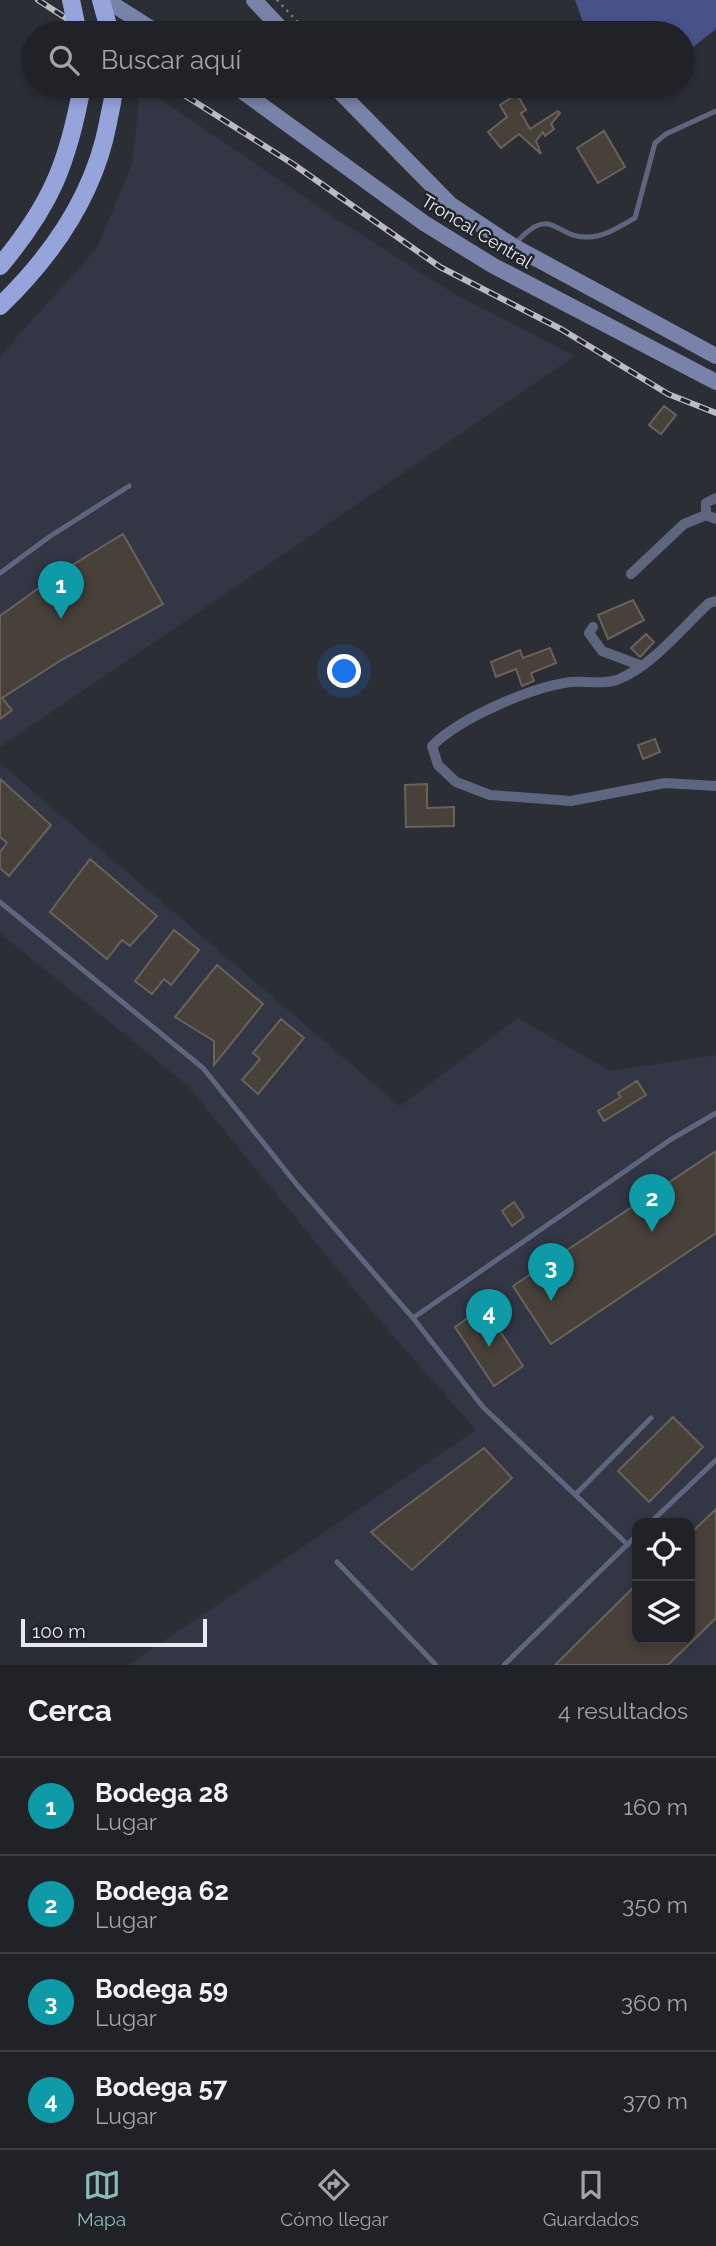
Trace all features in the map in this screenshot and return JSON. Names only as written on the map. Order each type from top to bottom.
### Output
[{"type":"highway","points":[[71,0],[75,21]]},
{"type":"highway","points":[[104,0],[108,21]]},
{"type":"highway","points":[[0,265],[28,233],[54,191],[72,137],[80,98]]},
{"type":"highway","points":[[0,306],[49,253],[81,207],[104,146],[112,98]]},
{"type":"main road","points":[[104,0],[138,21]]},
{"type":"main road","points":[[254,0],[274,21]]},
{"type":"main road","name":"Troncal Central","points":[[252,98],[447,237],[492,265],[716,382]]},
{"type":"main road","name":"Troncal Central","points":[[346,98],[452,205],[513,246],[716,356]]},
{"type":"street","points":[[631,575],[684,524],[711,517],[706,503],[716,498]]},
{"type":"street","points":[[716,601],[709,603],[642,666],[617,681],[570,682],[533,691],[447,731],[432,746],[438,765],[456,782],[491,795],[571,801],[666,783],[716,786]]},
{"type":"street","points":[[593,627],[589,633],[602,652],[642,666]]},
{"type":"lane","points":[[513,246],[533,226],[548,224],[587,238],[612,231],[635,218],[655,144],[666,134],[716,111]]},
{"type":"lane","points":[[0,573],[49,537],[130,486]]},
{"type":"lane","points":[[0,902],[203,1068],[298,1186],[413,1318],[483,1406],[628,1545]]},
{"type":"lane","points":[[413,1318],[670,1140],[716,1113]]},
{"type":"lane","points":[[576,1493],[651,1418]]},
{"type":"lane","points":[[655,1518],[716,1460]]},
{"type":"lane","points":[[504,1665],[632,1541]]},
{"type":"lane","points":[[337,1562],[436,1665]]},
{"type":"path","points":[[277,0],[297,21]]},
{"type":"shaded area","points":[[575,0],[716,0],[716,29],[695,46],[695,21],[583,21]]},
{"type":"shaded area","points":[[140,98],[159,98],[335,218],[453,293],[575,356],[0,747],[0,356],[97,248],[132,164]]},
{"type":"shaded area","points":[[0,763],[400,1106],[518,1018],[610,1071],[716,1055],[716,1665],[128,1665],[476,1430],[375,1315],[188,1086],[0,933]]},
{"type":"building","points":[[511,98],[519,98],[526,110],[521,113],[530,129],[558,111],[560,113],[551,124],[554,129],[545,136],[543,132],[536,141],[541,154],[519,134],[501,148],[488,132],[507,117],[500,105]]},
{"type":"building","points":[[604,131],[625,167],[598,183],[577,148]]},
{"type":"building","points":[[664,406],[676,415],[661,434],[649,425]]},
{"type":"building","points":[[123,534],[163,604],[63,659],[2,698],[12,710],[0,719],[0,616],[61,572]]},
{"type":"building","points":[[633,600],[644,620],[608,639],[598,615]]},
{"type":"building","points":[[646,634],[654,642],[640,657],[631,648]]},
{"type":"building","points":[[550,648],[556,663],[531,673],[534,681],[522,686],[516,669],[496,677],[491,662],[520,650],[523,658]]},
{"type":"building","points":[[655,739],[660,752],[643,759],[638,745]]},
{"type":"building","points":[[0,779],[51,825],[9,876],[0,868],[0,852],[7,843],[0,837]]},
{"type":"building","points":[[427,784],[427,808],[454,807],[454,826],[406,827],[405,785]]},
{"type":"building","points":[[90,859],[157,916],[130,946],[122,940],[107,959],[50,912]]},
{"type":"building","points":[[174,930],[199,950],[171,985],[164,979],[152,994],[135,981]]},
{"type":"building","points":[[217,965],[263,1004],[214,1065],[214,1041],[175,1017]]},
{"type":"building","points":[[281,1019],[304,1038],[258,1094],[242,1080],[260,1059],[253,1053]]},
{"type":"building","points":[[637,1081],[646,1095],[604,1121],[598,1111],[621,1097],[618,1093]]},
{"type":"building","points":[[716,1151],[716,1233],[551,1344],[513,1286]]},
{"type":"building","points":[[514,1202],[524,1217],[512,1226],[502,1211]]},
{"type":"building","points":[[484,1307],[523,1366],[494,1386],[455,1327]]},
{"type":"building","points":[[673,1417],[703,1447],[649,1502],[618,1471]]},
{"type":"building","points":[[484,1448],[512,1478],[412,1570],[371,1532]]},
{"type":"building","points":[[716,1509],[716,1618],[695,1639],[695,1581],[695,1529]]},
{"type":"building","points":[[632,1589],[632,1644],[689,1644],[668,1665],[555,1665]]},
{"type":"railway","points":[[38,0],[70,21]]},
{"type":"railway","points":[[189,98],[293,164],[440,267],[561,329],[668,394],[716,413]]},
{"type":"place","name":"Bodega 28","points":[[61,619]]},
{"type":"place","name":"Bodega 62","points":[[652,1232]]},
{"type":"place","name":"Bodega 59","points":[[551,1301]]},
{"type":"place","name":"Bodega 57","points":[[489,1347]]}]
